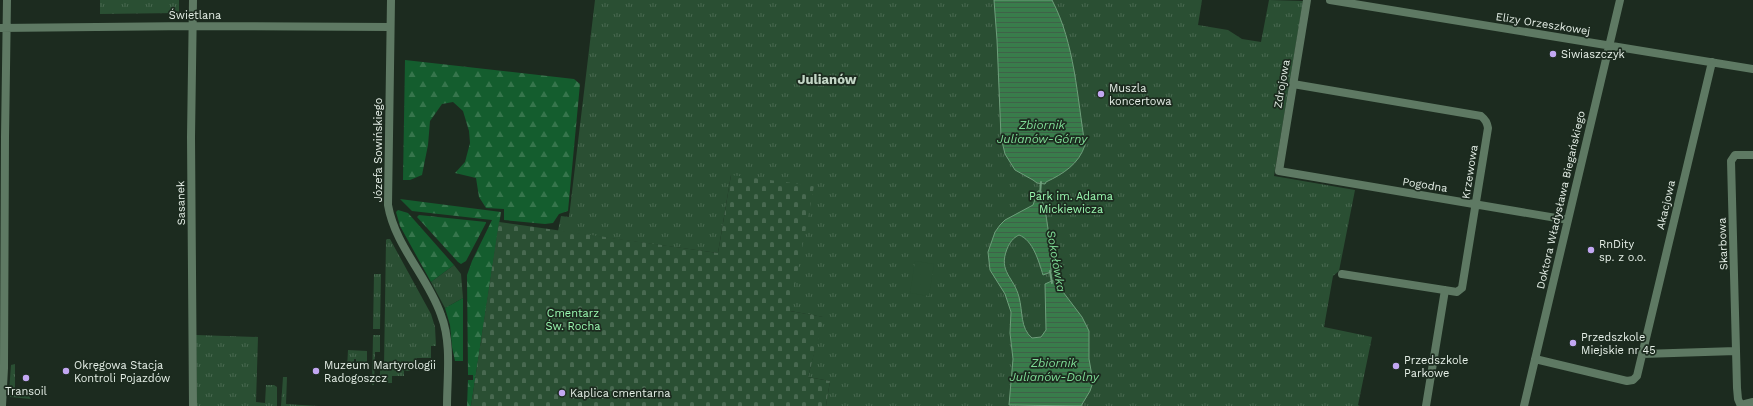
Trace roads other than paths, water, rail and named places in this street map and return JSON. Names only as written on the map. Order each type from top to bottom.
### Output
[{"type":"street","points":[[2,406],[4,368],[3,28],[7,0]]},
{"type":"street","name":"Sasanek","points":[[192,0],[191,137],[193,406]]},
{"type":"street","name":"Józefa Sowińskiego","points":[[391,0],[388,205],[396,231],[435,300],[443,319],[447,346],[447,406]]},
{"type":"street","name":"Zdrojowa","points":[[1279,172],[1307,0]]},
{"type":"street","name":"Elizy Orzeszkowej","points":[[1330,0],[1753,69]]},
{"type":"street","name":"Doktora Władysława Biegańskiego","points":[[1524,406],[1620,0]]},
{"type":"street","name":"Świetlana","points":[[3,28],[193,26],[390,27]]},
{"type":"street","name":"Akacjowa","points":[[1535,359],[1627,381],[1636,376],[1712,62]]},
{"type":"street","name":"Krzewowa","points":[[1293,84],[1481,116],[1485,119],[1488,128],[1462,288],[1457,292],[1445,290]]},
{"type":"street","name":"Skarbowa","points":[[1753,155],[1735,155],[1731,161],[1738,399],[1741,406],[1753,402]]},
{"type":"street","name":"Pogodna","points":[[1279,172],[1568,220]]},
{"type":"street","points":[[1342,274],[1445,290],[1426,406]]},
{"type":"street","points":[[1642,354],[1736,351]]},
{"type":"water","name":"Zbiornik Julianów-Górny","points":[[994,0],[1052,0],[1066,34],[1074,71],[1085,145],[1079,158],[1070,168],[1045,184],[1037,183],[1015,170],[1005,154],[1001,137]]},
{"type":"water","name":"Zbiornik Julianów-Dolny","points":[[1038,191],[1041,191],[1049,235],[1051,272],[1043,275],[1032,246],[1019,235],[1013,239],[1008,247],[1004,263],[1017,290],[1025,329],[1032,338],[1041,337],[1046,330],[1045,284],[1054,280],[1082,317],[1089,331],[1089,359],[1093,382],[1090,391],[1081,406],[1009,405],[1013,359],[1010,333],[1011,312],[1005,294],[990,270],[988,252],[995,232],[1000,225],[1005,220],[1033,205]]},
{"type":"waterway","name":"Sokołówka","points":[[1040,194],[1041,182]]},
{"type":"waterway","name":"Sokołówka","points":[[1050,271],[1052,283]]},
{"type":"place","name":"Siwiaszczyk","points":[[1553,54]]},
{"type":"place","name":"Muszla koncertowa","points":[[1101,94]]},
{"type":"place","name":"RnDity sp. z o.o.","points":[[1591,250]]},
{"type":"place","name":"Przedszkole Miejskie nr 45","points":[[1573,343]]},
{"type":"place","name":"Przedszkole Parkowe","points":[[1396,366]]},
{"type":"place","name":"Okręgowa Stacja Kontroli Pojazdów","points":[[66,371]]},
{"type":"place","name":"Muzeum Martyrologii Radogoszcz","points":[[316,371]]},
{"type":"place","name":"Transoil","points":[[26,378]]},
{"type":"place","name":"Kaplica cmentarna","points":[[562,393]]},
{"type":"district","name":"Julianów","points":[[827,79]]},
{"type":"park label","name":"Park im. Adama Mickiewicza","points":[[1071,202]]},
{"type":"park label","name":"Cmentarz Św. Rocha","points":[[573,319]]}]
